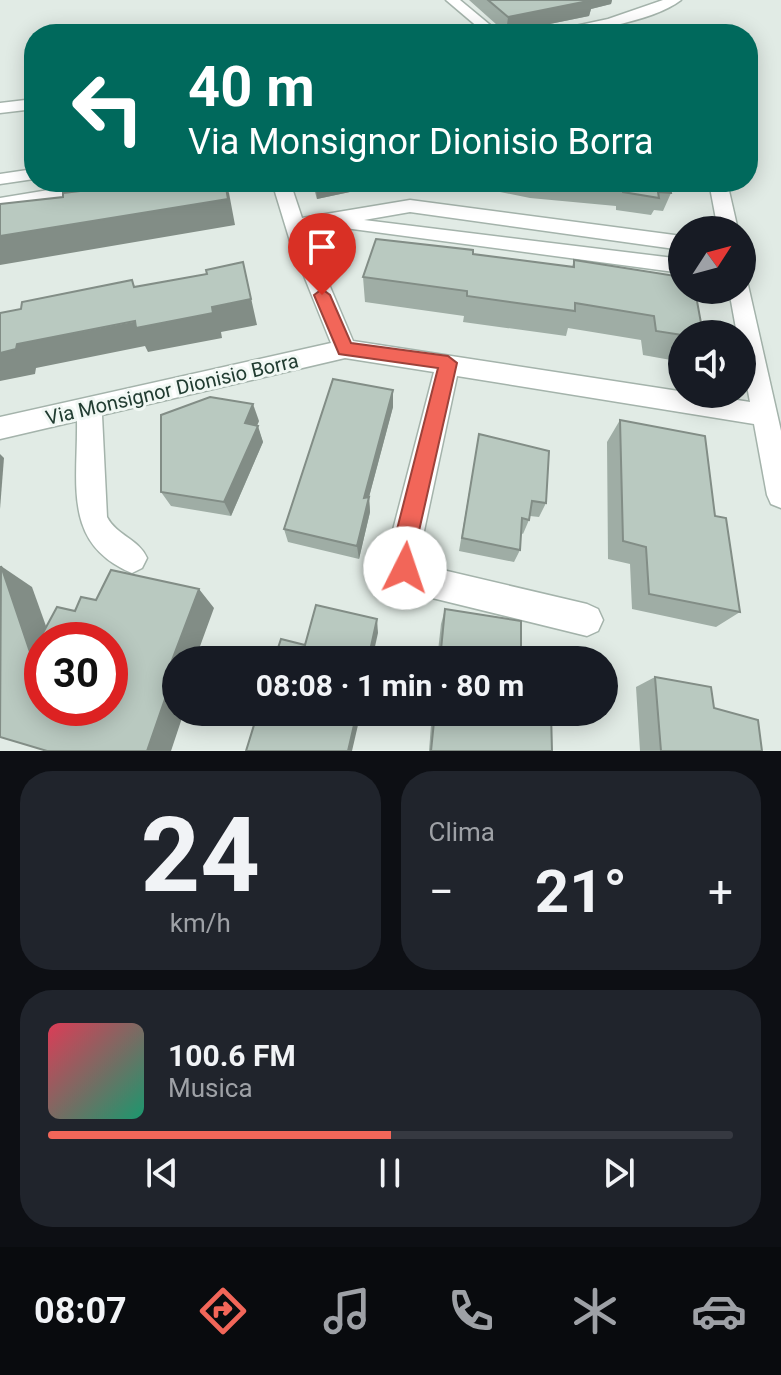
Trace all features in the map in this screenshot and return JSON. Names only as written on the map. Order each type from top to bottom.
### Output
[{"type":"street","points":[[452,0],[482,24]]},
{"type":"street","points":[[600,24],[675,0]]},
{"type":"street","points":[[611,22],[616,24]]},
{"type":"street","points":[[0,108],[24,105]]},
{"type":"street","points":[[0,179],[24,175]]},
{"type":"street","points":[[0,204],[71,192]]},
{"type":"street","points":[[284,192],[345,349]]},
{"type":"street","points":[[720,192],[725,216]]},
{"type":"street","points":[[295,226],[410,206],[668,241]]},
{"type":"street","points":[[328,220],[347,226],[668,264]]},
{"type":"street","points":[[743,304],[781,495]]},
{"type":"street","name":"Via Monsignor Dionisio Borra","points":[[0,428],[345,349],[765,415]]},
{"type":"street","points":[[448,363],[402,553],[405,568],[424,581],[587,620]]},
{"type":"street","points":[[89,408],[93,519],[103,539],[132,558]]},
{"type":"building","points":[[488,0],[593,0],[508,17]]},
{"type":"building","points":[[227,192],[228,199],[0,236],[0,204],[63,197],[63,193]]},
{"type":"building","points":[[623,192],[658,192],[659,198]]},
{"type":"building","points":[[376,239],[473,250],[473,254],[574,267],[574,260],[668,275],[668,304],[698,304],[700,320],[668,320],[668,333],[656,331],[654,316],[575,303],[575,311],[467,296],[467,291],[363,277]]},
{"type":"building","points":[[243,262],[251,299],[212,307],[213,313],[136,328],[135,321],[17,344],[16,349],[0,353],[0,313],[21,309],[22,302],[132,280],[134,287],[207,274],[206,270]]},
{"type":"building","points":[[333,379],[393,390],[364,498],[369,497],[357,546],[284,529]]},
{"type":"building","points":[[210,397],[253,404],[245,423],[258,426],[224,502],[161,492],[161,415]]},
{"type":"building","points":[[620,420],[705,436],[715,516],[726,518],[740,612],[649,594],[646,547],[623,541]]},
{"type":"building","points":[[479,434],[549,451],[546,503],[532,501],[529,520],[522,518],[520,550],[462,538]]},
{"type":"building","points":[[1,566],[24,634],[24,726],[128,726],[128,622],[49,622],[57,607],[75,611],[81,597],[96,600],[111,570],[199,589],[177,646],[162,646],[162,708],[147,751],[47,751],[0,737]]},
{"type":"building","points":[[316,605],[377,619],[371,646],[279,646],[281,639],[305,645]]},
{"type":"building","points":[[445,609],[521,621],[521,646],[441,646]]},
{"type":"building","points":[[655,677],[711,687],[714,708],[758,720],[762,751],[661,751]]},
{"type":"building","points":[[254,726],[354,726],[348,751],[246,751]]},
{"type":"building","points":[[434,726],[551,726],[552,751],[431,751]]},
{"type":"route","points":[[322,295],[345,349],[448,363],[402,553],[405,568]]}]
